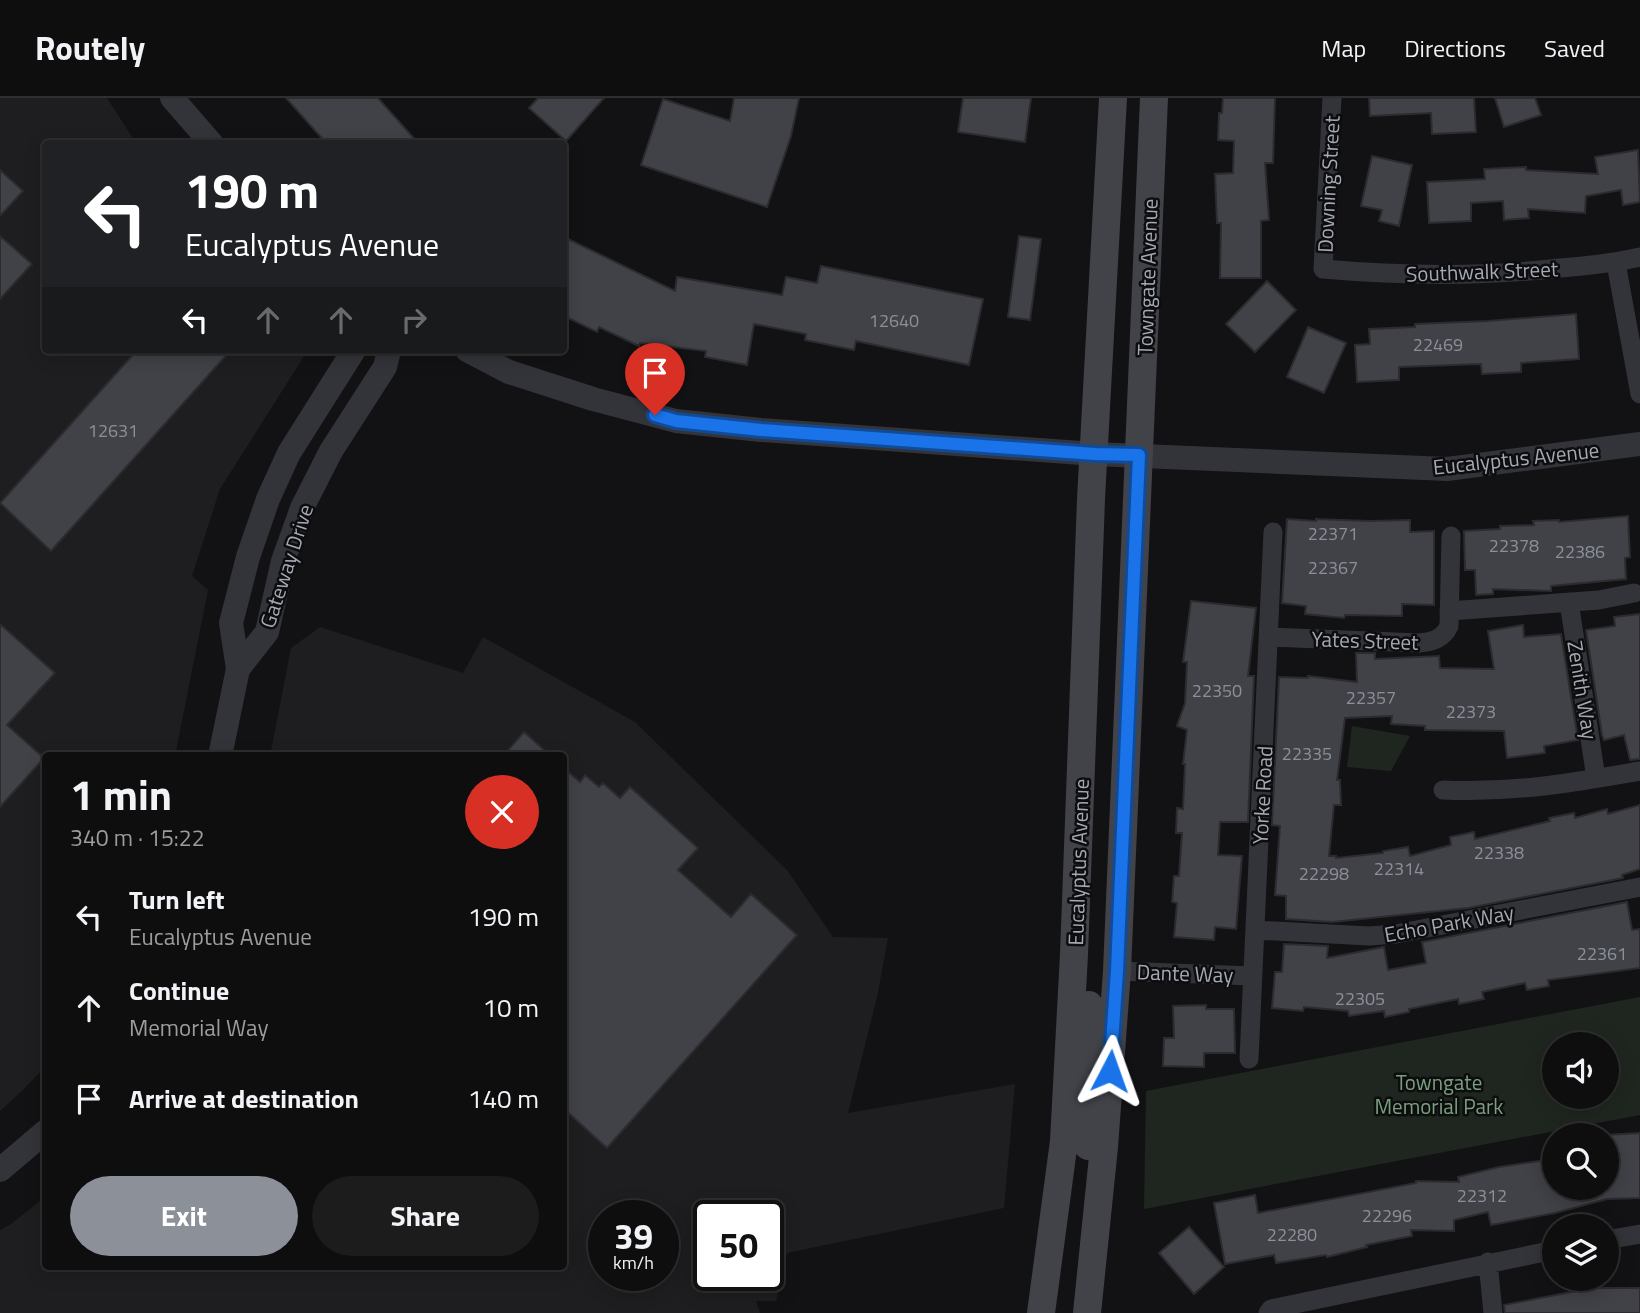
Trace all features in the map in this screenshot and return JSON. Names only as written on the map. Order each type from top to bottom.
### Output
[{"type":"main road","name":"Towngate Avenue","points":[[1095,454],[1112,98]]},
{"type":"main road","name":"Towngate Avenue","points":[[1139,455],[1154,98]]},
{"type":"main road","name":"Eucalyptus Avenue","points":[[1041,1313],[1064,1141],[1095,454]]},
{"type":"main road","name":"Eucalyptus Avenue","points":[[1087,1313],[1102,1173],[1117,971],[1139,455]]},
{"type":"main road","points":[[1078,845],[1095,855],[1092,950],[1117,971]]},
{"type":"main road","points":[[1074,954],[1089,989],[1086,1143],[1102,1173]]},
{"type":"street","points":[[172,98],[209,140]]},
{"type":"street","name":"Downing Street","points":[[1324,269],[1332,98]]},
{"type":"street","name":"Southwalk Street","points":[[1324,269],[1394,275],[1504,274],[1640,257]]},
{"type":"street","points":[[1616,262],[1640,394]]},
{"type":"street","name":"Gateway Drive","points":[[221,752],[238,669],[231,623],[248,557],[268,499],[289,453],[351,354]]},
{"type":"street","name":"Gateway Drive","points":[[238,669],[267,632],[283,561],[302,508],[331,451],[385,367],[388,354]]},
{"type":"street","points":[[475,354],[509,372],[593,399],[676,421],[761,430],[1095,454]]},
{"type":"street","name":"Eucalyptus Avenue","points":[[1095,454],[1447,469],[1640,444]]},
{"type":"street","name":"Yorke Road","points":[[1249,1059],[1273,531]]},
{"type":"street","name":"Yates Street","points":[[1269,637],[1419,643],[1434,641],[1446,633],[1451,537]]},
{"type":"street","points":[[1449,611],[1569,602],[1634,593]]},
{"type":"street","name":"Zenith Way","points":[[1569,602],[1596,778]]},
{"type":"street","points":[[1443,789],[1484,792],[1542,788],[1640,771]]},
{"type":"street","name":"Echo Park Way","points":[[1255,930],[1369,936],[1396,934],[1640,887]]},
{"type":"street","name":"Dante Way","points":[[1117,971],[1253,976]]},
{"type":"street","points":[[0,1170],[42,1134]]},
{"type":"street","points":[[1619,1238],[1640,1234]]},
{"type":"street","points":[[1268,1313],[1271,1309],[1542,1252]]},
{"type":"street","points":[[1488,1262],[1493,1313]]},
{"type":"shaded area","points":[[0,98],[107,98],[134,140],[42,140],[42,354],[305,354],[220,489],[192,576],[208,590],[176,752],[42,752],[42,1070],[0,1111]]},
{"type":"shaded area","points":[[320,627],[463,673],[483,637],[635,722],[787,870],[833,937],[888,938],[877,997],[848,1113],[1015,1084],[1004,1208],[787,1253],[784,1266],[784,1200],[693,1200],[693,1291],[778,1291],[776,1301],[756,1301],[760,1313],[0,1313],[0,1230],[42,1199],[42,1270],[567,1270],[567,752],[271,752],[291,648]]},
{"type":"green space","points":[[1352,726],[1410,736],[1391,771],[1347,767]]},
{"type":"green space","name":"Towngate Memorial Park","points":[[1640,997],[1640,1115],[1598,1123],[1542,1123],[1542,1134],[1144,1209],[1146,1091]]},
{"type":"building","points":[[286,98],[378,98],[415,140],[323,140]]},
{"type":"building","points":[[538,98],[604,98],[567,140],[529,108]]},
{"type":"building","points":[[734,98],[799,98],[791,136],[767,207],[641,165],[663,99],[730,121]]},
{"type":"building","points":[[963,98],[1031,98],[1025,142],[958,132]]},
{"type":"building","points":[[1223,98],[1275,98],[1273,163],[1265,163],[1269,220],[1261,221],[1261,278],[1220,278],[1221,223],[1217,223],[1215,174],[1233,173],[1234,141],[1218,140],[1219,113],[1222,113]]},
{"type":"building","points":[[1369,98],[1474,98],[1476,132],[1432,134],[1431,113],[1370,116]]},
{"type":"building","points":[[1495,98],[1535,98],[1541,115],[1504,127]]},
{"type":"building","points":[[1638,150],[1640,202],[1623,205],[1621,190],[1586,196],[1585,213],[1528,209],[1529,218],[1504,220],[1503,201],[1471,203],[1471,221],[1429,223],[1427,182],[1485,179],[1484,169],[1526,167],[1526,170],[1598,174],[1595,157]]},
{"type":"building","points":[[1372,156],[1412,165],[1399,226],[1379,221],[1382,210],[1361,206]]},
{"type":"building","points":[[0,170],[23,191],[0,216]]},
{"type":"building","points":[[0,236],[32,264],[0,299]]},
{"type":"building","points":[[1019,236],[1041,239],[1030,320],[1008,317]]},
{"type":"building","points":[[567,238],[675,291],[677,277],[782,295],[786,277],[817,283],[821,266],[983,299],[969,365],[856,341],[854,350],[805,340],[806,334],[754,324],[747,365],[705,357],[706,351],[640,343],[639,346],[599,327],[597,332],[567,317]]},
{"type":"building","points":[[1267,281],[1296,310],[1255,352],[1226,324]]},
{"type":"building","points":[[1576,314],[1579,359],[1521,363],[1521,372],[1482,374],[1481,364],[1399,367],[1399,380],[1357,382],[1355,345],[1370,344],[1369,329]]},
{"type":"building","points":[[1308,327],[1346,343],[1324,393],[1287,377]]},
{"type":"building","points":[[133,354],[227,354],[51,551],[0,503]]},
{"type":"building","points":[[1628,516],[1630,557],[1625,558],[1626,579],[1551,586],[1551,591],[1493,589],[1493,594],[1476,595],[1475,570],[1465,570],[1464,531],[1534,525],[1533,521],[1559,522]]},
{"type":"building","points":[[1287,519],[1410,520],[1410,532],[1434,531],[1434,605],[1402,604],[1402,616],[1345,615],[1344,618],[1305,614],[1306,606],[1282,603]]},
{"type":"building","points":[[1191,601],[1256,608],[1248,676],[1254,676],[1248,822],[1220,822],[1218,855],[1242,856],[1236,929],[1215,927],[1214,940],[1174,937],[1177,903],[1172,902],[1174,876],[1179,876],[1182,833],[1176,833],[1177,808],[1183,809],[1183,764],[1187,730],[1177,726],[1185,703],[1187,662],[1183,662]]},
{"type":"building","points":[[1640,614],[1640,759],[1630,760],[1624,735],[1604,740],[1602,735],[1586,630],[1615,626],[1614,617]]},
{"type":"building","points":[[0,624],[55,673],[7,725],[42,756],[42,760],[0,807]]},
{"type":"building","points":[[1523,625],[1524,637],[1561,634],[1578,740],[1544,746],[1545,753],[1507,758],[1504,731],[1425,730],[1425,726],[1391,724],[1392,716],[1345,718],[1337,780],[1340,780],[1341,805],[1334,805],[1329,856],[1336,858],[1383,853],[1408,847],[1410,856],[1451,845],[1450,837],[1474,832],[1475,839],[1550,821],[1549,818],[1574,813],[1575,818],[1607,809],[1608,814],[1640,805],[1640,869],[1622,875],[1623,878],[1468,908],[1332,922],[1286,919],[1286,896],[1275,895],[1280,826],[1272,825],[1279,677],[1308,676],[1357,682],[1356,653],[1375,653],[1375,659],[1439,656],[1440,668],[1494,669],[1488,631]]},
{"type":"building","points":[[524,732],[546,752],[506,752]]},
{"type":"building","points":[[567,771],[580,782],[585,775],[599,787],[603,783],[620,798],[630,787],[698,848],[678,870],[731,917],[751,894],[797,935],[607,1148],[567,1112]]},
{"type":"building","points":[[1627,902],[1632,930],[1640,929],[1640,968],[1548,980],[1549,986],[1527,990],[1525,983],[1482,992],[1484,999],[1459,1004],[1458,999],[1385,1017],[1384,1011],[1349,1016],[1348,1011],[1304,1007],[1303,1011],[1272,1008],[1275,972],[1282,972],[1284,944],[1328,946],[1327,958],[1384,947],[1388,970],[1426,963],[1422,942]]},
{"type":"building","points":[[1206,1005],[1206,1009],[1234,1009],[1235,1053],[1204,1053],[1204,1067],[1163,1066],[1164,1038],[1174,1038],[1173,1006]]},
{"type":"building","points":[[1640,1133],[1640,1198],[1619,1199],[1619,1134]]},
{"type":"building","points":[[1542,1161],[1542,1200],[1603,1200],[1555,1213],[1491,1225],[1488,1212],[1454,1220],[1454,1231],[1411,1230],[1412,1236],[1366,1245],[1367,1247],[1327,1257],[1326,1255],[1276,1263],[1274,1255],[1225,1264],[1214,1203],[1255,1195],[1258,1213],[1416,1181],[1459,1182],[1458,1177]]},
{"type":"building","points":[[1189,1227],[1224,1267],[1194,1294],[1159,1253]]},
{"type":"building","points":[[1640,1288],[1640,1313],[1505,1313],[1504,1305],[1576,1291]]},
{"type":"route","points":[[655,415],[676,421],[761,430],[1139,455],[1117,971],[1110,1071]]}]
